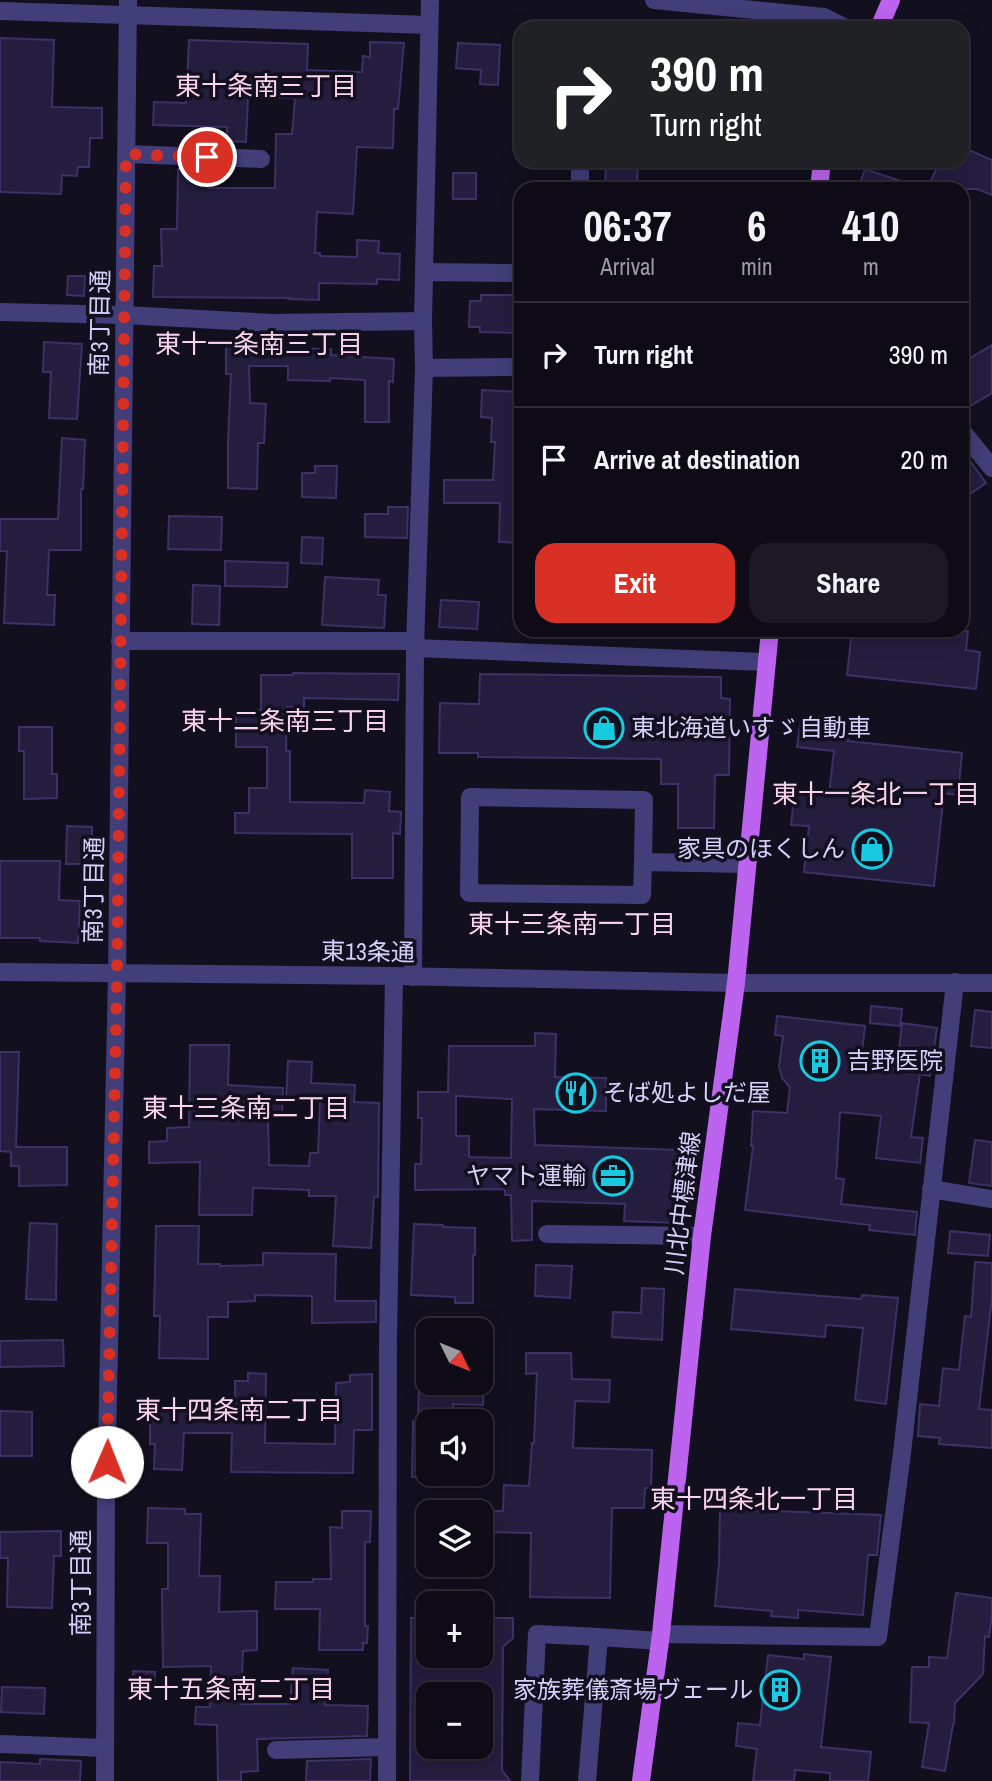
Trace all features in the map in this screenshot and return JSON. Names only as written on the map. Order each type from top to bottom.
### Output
[{"type":"main road","points":[[882,21],[891,0]]},
{"type":"main road","name":"川北中標津線","points":[[641,1781],[660,1637],[702,1236],[736,983],[768,637]]},
{"type":"street","points":[[412,977],[415,645],[424,368],[430,0]]},
{"type":"street","points":[[654,0],[824,17],[832,21]]},
{"type":"street","points":[[0,11],[128,8],[429,24]]},
{"type":"street","name":"南3丁目通","points":[[104,1781],[128,8]]},
{"type":"street","points":[[126,154],[261,159]]},
{"type":"street","points":[[424,272],[514,273]]},
{"type":"street","points":[[0,312],[272,323],[423,321]]},
{"type":"street","points":[[424,368],[514,367]]},
{"type":"street","points":[[969,440],[992,468]]},
{"type":"street","points":[[120,641],[415,645],[766,662]]},
{"type":"street","points":[[470,797],[644,800],[643,862],[642,895],[468,893],[470,797]]},
{"type":"street","points":[[643,862],[747,864]]},
{"type":"street","name":"東13条通","points":[[0,972],[736,983],[992,983]]},
{"type":"street","points":[[387,1781],[388,1353],[394,976]]},
{"type":"street","points":[[530,1781],[537,1634],[599,1637],[878,1637],[902,1453],[955,982]]},
{"type":"street","points":[[931,1189],[992,1199]]},
{"type":"street","points":[[547,1234],[702,1236]]},
{"type":"street","points":[[587,1781],[599,1637]]},
{"type":"street","points":[[0,1744],[105,1748]]},
{"type":"street","points":[[276,1750],[387,1747]]},
{"type":"building","points":[[0,38],[54,40],[52,107],[102,108],[102,138],[90,138],[89,167],[78,167],[77,176],[62,175],[61,194],[0,192]]},
{"type":"building","points":[[189,40],[308,44],[307,70],[362,72],[363,56],[370,57],[370,42],[404,43],[398,109],[394,109],[393,148],[357,147],[353,214],[317,212],[315,253],[320,253],[320,256],[357,257],[357,240],[379,241],[378,253],[400,254],[399,280],[377,279],[377,284],[319,283],[319,300],[153,297],[154,266],[162,266],[161,229],[177,229],[178,169],[209,170],[208,188],[275,188],[276,134],[292,134],[295,98],[248,98],[246,142],[227,141],[227,127],[153,125],[154,102],[186,103]]},
{"type":"building","points":[[458,43],[500,45],[498,85],[480,84],[481,70],[456,68]]},
{"type":"building","points":[[969,150],[992,160],[992,195],[969,189],[969,182],[930,182],[937,168],[969,168]]},
{"type":"building","points":[[606,168],[638,168],[637,182],[605,182]]},
{"type":"building","points":[[865,169],[903,182],[860,182]]},
{"type":"building","points":[[453,173],[476,173],[476,199],[453,199]]},
{"type":"building","points":[[68,276],[85,276],[84,296],[67,295]]},
{"type":"building","points":[[481,295],[514,295],[514,333],[480,332],[480,327],[469,327],[470,301],[481,301]]},
{"type":"building","points":[[44,342],[82,344],[77,419],[49,418],[51,372],[43,372]]},
{"type":"building","points":[[226,342],[263,342],[263,348],[331,349],[331,355],[394,359],[393,382],[389,381],[389,422],[365,422],[365,380],[288,380],[288,366],[249,366],[250,403],[266,404],[264,443],[258,443],[257,489],[228,488],[231,374],[226,374]]},
{"type":"building","points":[[992,345],[992,393],[970,406],[969,404],[969,359]]},
{"type":"building","points":[[482,390],[514,392],[514,543],[499,542],[500,503],[444,503],[444,480],[493,480],[495,442],[491,442],[492,418],[481,417]]},
{"type":"building","points":[[62,438],[85,440],[81,489],[81,550],[49,550],[47,595],[55,595],[54,625],[4,623],[7,551],[0,551],[0,519],[58,519]]},
{"type":"building","points":[[969,460],[986,483],[969,492]]},
{"type":"building","points":[[315,466],[337,466],[336,498],[302,497],[302,473],[315,473]]},
{"type":"building","points":[[388,507],[408,507],[407,538],[365,537],[365,514],[388,514]]},
{"type":"building","points":[[169,516],[222,517],[221,550],[168,549]]},
{"type":"building","points":[[302,537],[323,538],[322,564],[301,563]]},
{"type":"building","points":[[225,561],[288,563],[287,587],[225,586]]},
{"type":"building","points":[[325,577],[379,580],[378,595],[386,595],[384,628],[322,625]]},
{"type":"building","points":[[193,585],[220,586],[219,625],[192,624]]},
{"type":"building","points":[[441,600],[479,602],[477,629],[439,627]]},
{"type":"building","points":[[851,637],[967,637],[966,650],[980,652],[976,689],[847,675]]},
{"type":"building","points":[[399,674],[398,700],[304,698],[304,707],[287,707],[286,751],[290,751],[290,802],[364,803],[365,790],[390,792],[389,811],[401,812],[400,834],[393,833],[393,878],[352,878],[352,834],[235,833],[235,813],[249,813],[249,788],[267,788],[267,747],[236,747],[236,711],[261,710],[261,675]]},
{"type":"building","name":"東北海道いすゞ自動車","points":[[480,674],[721,677],[721,698],[730,699],[729,775],[715,775],[714,828],[678,828],[678,784],[661,784],[661,759],[478,757],[478,753],[439,753],[440,703],[479,704]]},
{"type":"building","points":[[801,718],[850,724],[848,741],[962,753],[958,795],[944,793],[934,886],[804,872],[809,826],[791,825],[795,789],[829,793],[834,751],[797,747]]},
{"type":"building","points":[[19,727],[52,727],[52,774],[57,774],[57,798],[24,799],[24,751],[19,751]]},
{"type":"building","points":[[67,826],[92,827],[91,864],[66,864]]},
{"type":"building","points":[[0,861],[60,861],[59,900],[80,901],[78,943],[40,941],[40,938],[0,938]]},
{"type":"building","points":[[871,1006],[902,1009],[900,1026],[870,1023]]},
{"type":"building","points":[[975,1010],[992,1012],[992,1048],[971,1046]]},
{"type":"building","points":[[777,1016],[865,1026],[861,1062],[897,1068],[902,1023],[937,1028],[930,1076],[920,1074],[911,1137],[923,1138],[920,1163],[876,1158],[881,1116],[840,1112],[836,1178],[844,1179],[841,1204],[917,1212],[915,1235],[869,1230],[870,1225],[745,1210],[753,1146],[753,1111],[787,1113],[790,1087],[782,1078],[779,1066],[783,1036],[775,1035]]},
{"type":"building","points":[[535,1033],[556,1034],[555,1077],[606,1078],[606,1111],[534,1109],[535,1145],[680,1150],[678,1223],[624,1221],[625,1204],[532,1201],[532,1240],[512,1241],[511,1195],[505,1195],[505,1189],[415,1190],[415,1164],[421,1164],[422,1118],[418,1118],[418,1092],[448,1092],[449,1046],[535,1046]],"holes":[[[456,1096],[512,1099],[511,1158],[469,1157],[469,1136],[456,1136]]]},
{"type":"building","points":[[190,1045],[229,1045],[228,1085],[283,1088],[282,1114],[268,1113],[269,1165],[309,1166],[310,1153],[318,1153],[320,1102],[286,1101],[288,1061],[312,1062],[311,1083],[355,1085],[354,1102],[379,1103],[378,1197],[374,1197],[371,1248],[333,1246],[336,1196],[309,1196],[309,1190],[253,1188],[252,1215],[199,1215],[200,1162],[149,1163],[149,1142],[167,1141],[167,1128],[189,1127]]},
{"type":"building","points":[[0,1052],[19,1052],[16,1147],[67,1147],[67,1185],[19,1186],[19,1166],[11,1166],[11,1152],[0,1151]]},
{"type":"building","points":[[975,1140],[992,1142],[992,1186],[969,1183]]},
{"type":"building","points":[[30,1223],[57,1224],[56,1300],[26,1299]]},
{"type":"building","points":[[414,1224],[475,1228],[473,1303],[455,1303],[455,1297],[411,1295]]},
{"type":"building","points":[[156,1226],[199,1226],[198,1264],[263,1265],[263,1253],[336,1254],[335,1301],[376,1301],[376,1322],[312,1323],[312,1296],[255,1295],[255,1301],[228,1302],[228,1317],[208,1317],[208,1359],[159,1358],[160,1316],[154,1316]]},
{"type":"building","points":[[950,1231],[990,1235],[988,1256],[948,1253]]},
{"type":"building","points":[[975,1262],[992,1263],[992,1297],[979,1409],[992,1410],[992,1448],[939,1444],[940,1438],[918,1436],[920,1404],[939,1406],[943,1368],[959,1370],[965,1316],[971,1317]]},
{"type":"building","points":[[536,1265],[572,1266],[570,1298],[535,1296]]},
{"type":"building","points":[[642,1288],[664,1289],[662,1340],[612,1337],[613,1312],[641,1313]]},
{"type":"building","points":[[735,1289],[861,1299],[862,1295],[898,1298],[886,1404],[855,1400],[863,1328],[826,1325],[825,1337],[731,1329]]},
{"type":"building","points":[[63,1340],[64,1366],[0,1367],[0,1341]]},
{"type":"building","points":[[526,1353],[571,1353],[572,1379],[610,1380],[609,1402],[575,1401],[573,1448],[652,1450],[651,1488],[645,1488],[644,1508],[612,1508],[610,1598],[530,1597],[531,1533],[493,1532],[493,1511],[503,1511],[504,1485],[529,1486],[537,1373],[526,1374]]},
{"type":"building","points":[[248,1373],[266,1374],[265,1443],[335,1444],[336,1383],[350,1382],[350,1375],[372,1374],[372,1430],[354,1430],[353,1473],[231,1472],[232,1433],[184,1433],[182,1470],[154,1469],[155,1444],[150,1444],[150,1408],[191,1408],[191,1403],[235,1403],[235,1381],[248,1381]]},
{"type":"building","points":[[419,1395],[483,1395],[483,1405],[453,1404],[453,1409],[418,1409]]},
{"type":"building","points":[[0,1411],[32,1412],[32,1456],[0,1456]]},
{"type":"building","points":[[413,1421],[416,1421],[416,1477],[412,1477]]},
{"type":"building","points":[[148,1508],[185,1509],[185,1514],[201,1514],[199,1576],[220,1576],[219,1612],[257,1611],[257,1650],[243,1651],[241,1704],[290,1704],[293,1668],[328,1670],[325,1705],[368,1706],[367,1736],[257,1739],[258,1771],[241,1772],[241,1781],[218,1781],[217,1725],[195,1724],[196,1707],[210,1707],[211,1666],[163,1667],[162,1589],[168,1589],[168,1543],[147,1543]]},
{"type":"building","points":[[720,1509],[881,1515],[877,1555],[868,1555],[863,1615],[798,1610],[798,1618],[771,1616],[772,1611],[715,1606]]},
{"type":"building","points":[[342,1511],[371,1511],[370,1542],[365,1542],[367,1643],[363,1643],[363,1650],[319,1650],[320,1609],[275,1609],[276,1582],[331,1579],[330,1527],[342,1528]]},
{"type":"building","points":[[61,1531],[61,1556],[54,1556],[52,1608],[7,1607],[8,1558],[0,1558],[0,1532]]},
{"type":"building","points":[[956,1593],[992,1598],[992,1615],[989,1637],[985,1636],[983,1674],[955,1703],[945,1771],[922,1767],[929,1723],[910,1722],[912,1667],[929,1667],[929,1657],[947,1658]]},
{"type":"building","points":[[411,1618],[416,1618],[416,1668],[493,1668],[493,1618],[513,1618],[513,1638],[503,1647],[502,1770],[510,1781],[410,1781]]},
{"type":"building","points":[[804,1654],[831,1657],[821,1747],[871,1752],[868,1781],[830,1781],[830,1773],[795,1770],[794,1781],[753,1781],[757,1749],[736,1746],[738,1723],[760,1725],[768,1655],[804,1659]]},
{"type":"building","points":[[133,1671],[155,1672],[154,1690],[133,1688]]},
{"type":"building","points":[[2,1687],[45,1688],[44,1714],[1,1712]]},
{"type":"building","points":[[40,1759],[81,1761],[80,1781],[0,1781],[0,1762],[40,1764]]},
{"type":"building","points":[[371,1759],[370,1781],[306,1781],[307,1761]]},
{"type":"place","name":"東北海道いすゞ自動車","points":[[604,728]]},
{"type":"place","name":"家具のほくしん","points":[[872,849]]},
{"type":"place","name":"吉野医院","points":[[820,1061]]},
{"type":"place","name":"そば処よしだ屋","points":[[576,1093]]},
{"type":"place","name":"ヤマト運輸","points":[[613,1176]]},
{"type":"place","name":"家族葬儀斎場ヴェール","points":[[780,1690]]},
{"type":"district","name":"東十条南三丁目","points":[[266,86]]},
{"type":"district","name":"東十一条南三丁目","points":[[259,344]]},
{"type":"district","name":"東十二条南三丁目","points":[[285,721]]},
{"type":"district","name":"東十一条北一丁目","points":[[876,794]]},
{"type":"district","name":"東十三条南一丁目","points":[[572,924]]},
{"type":"district","name":"東十三条南二丁目","points":[[246,1108]]},
{"type":"district","name":"東十四条南二丁目","points":[[239,1410]]},
{"type":"district","name":"東十四条北一丁目","points":[[754,1499]]},
{"type":"district","name":"東十五条南二丁目","points":[[231,1689]]},
{"type":"route","points":[[107,1462],[117,974],[126,154],[207,157]]}]
